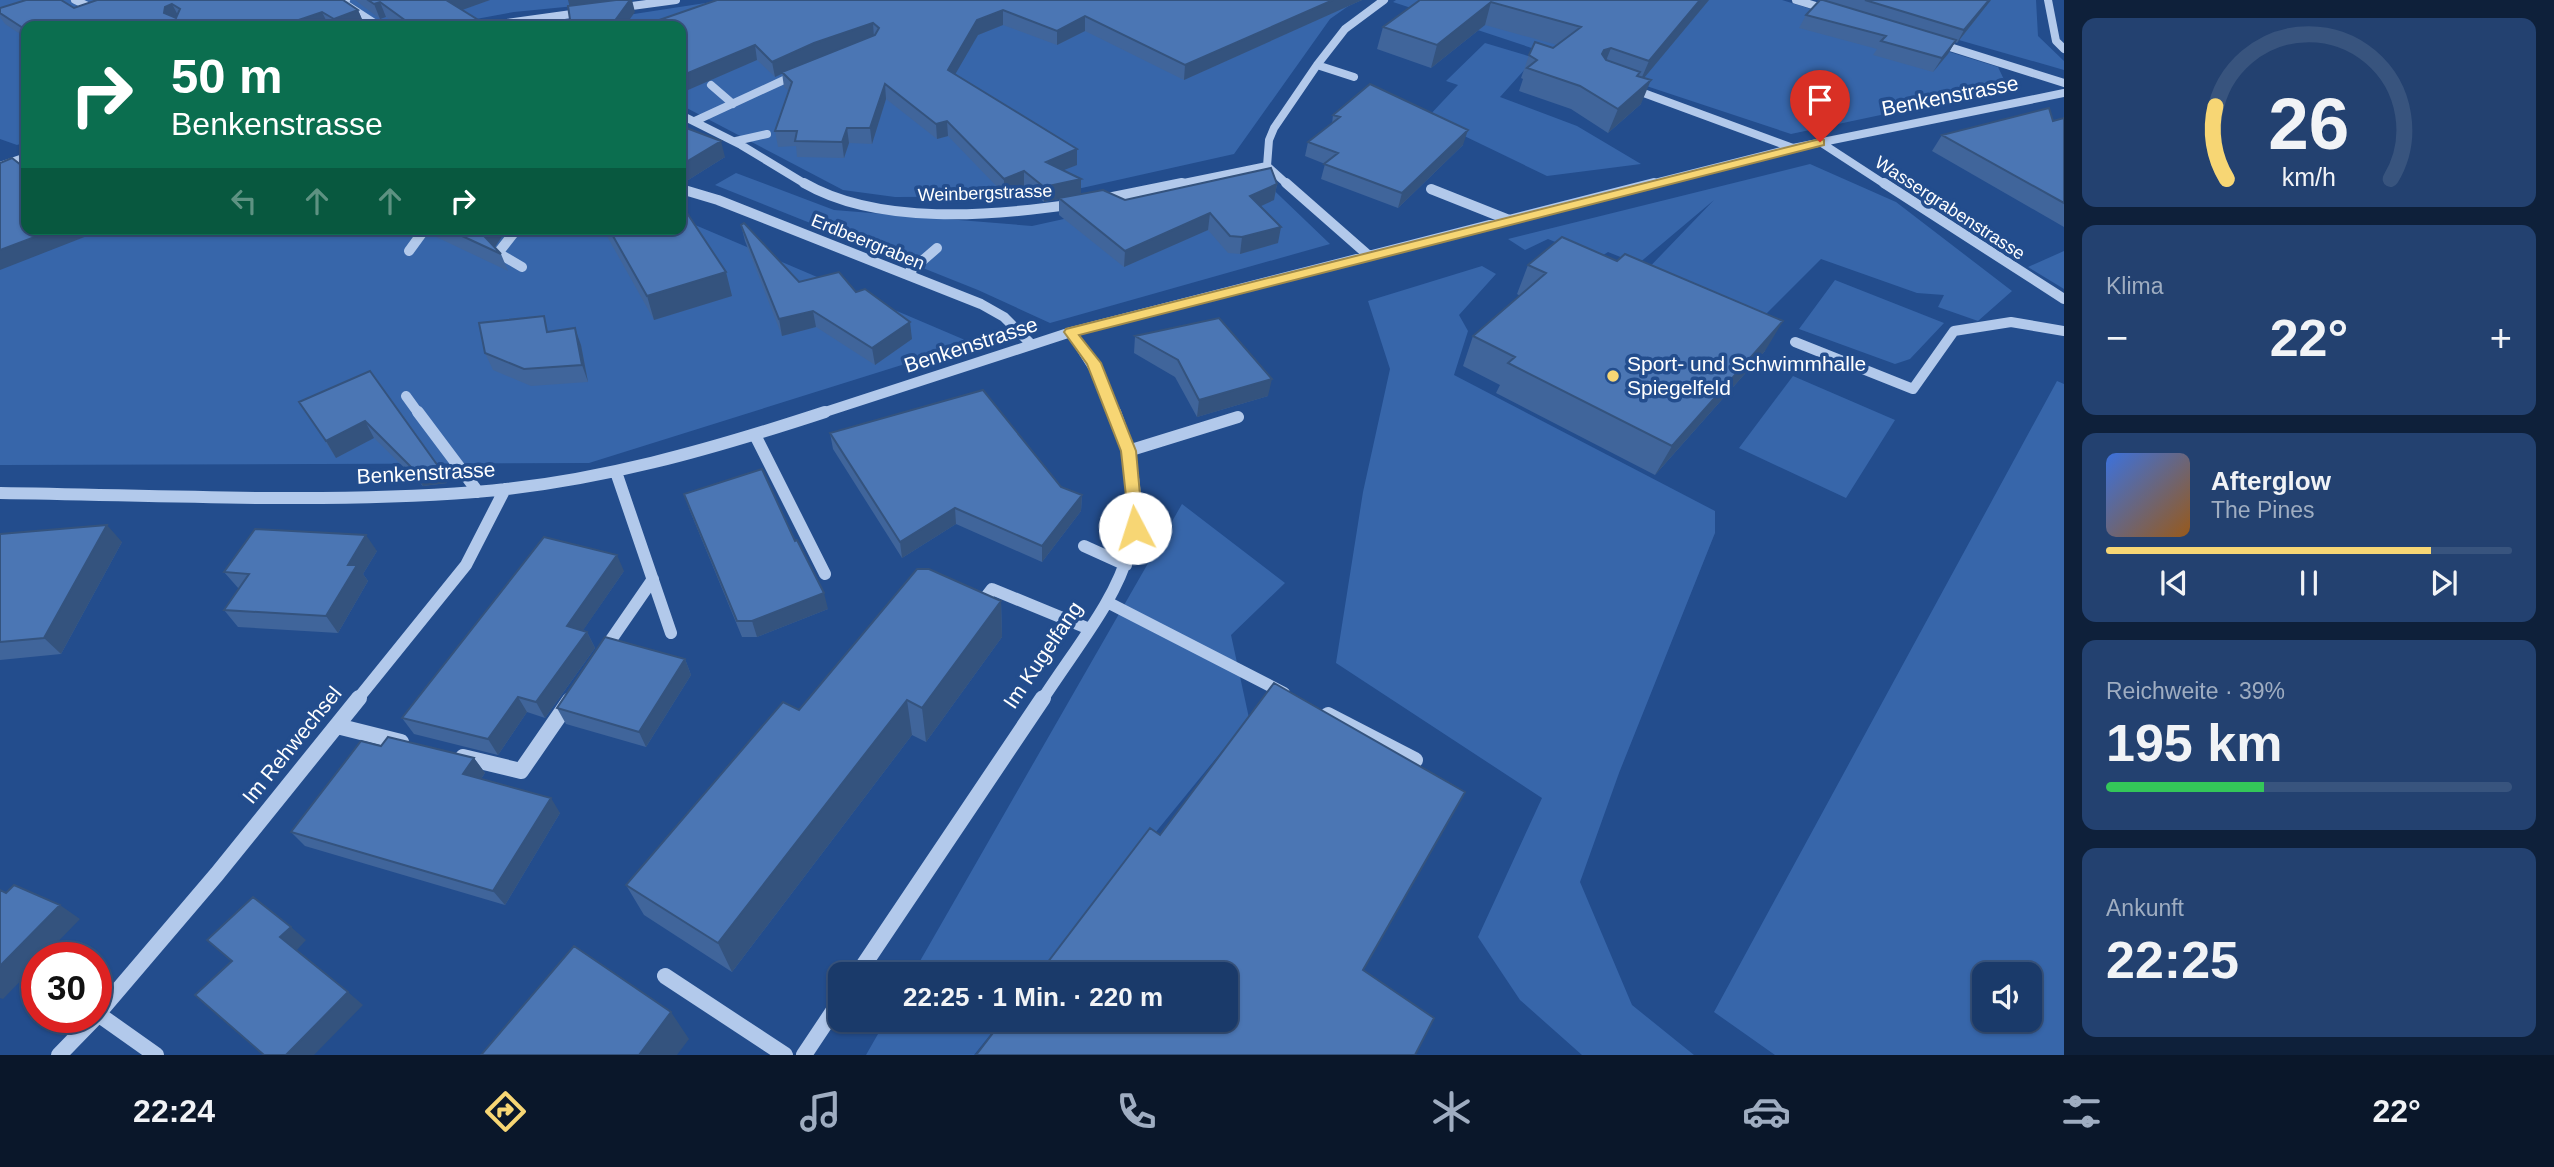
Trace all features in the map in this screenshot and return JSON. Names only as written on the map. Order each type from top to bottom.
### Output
[{"type":"street","points":[[75,0],[96,10],[104,10],[115,4],[107,0]]},
{"type":"street","points":[[346,0],[342,2],[371,21]]},
{"type":"street","points":[[608,9],[676,0]]},
{"type":"street","points":[[1267,166],[1269,140],[1274,128],[1317,65],[1345,29],[1384,0]]},
{"type":"street","points":[[1796,0],[1835,12]]},
{"type":"street","points":[[2048,0],[2056,41],[2064,49]]},
{"type":"street","points":[[530,21],[594,10]]},
{"type":"street","points":[[1925,39],[2064,83]]},
{"type":"street","points":[[1317,65],[1354,77]]},
{"type":"street","points":[[695,121],[808,68]]},
{"type":"street","points":[[711,85],[733,104]]},
{"type":"street","points":[[1625,86],[1793,148]]},
{"type":"street","name":"Benkenstrasse","points":[[0,493],[381,497],[478,492],[616,472],[755,435],[1071,332],[1793,148],[2064,93]]},
{"type":"street","name":"Weinbergstrasse","points":[[686,118],[736,141],[819,191],[847,201],[901,211],[953,212],[1044,209],[1082,203]]},
{"type":"street","points":[[736,141],[767,134]]},
{"type":"street","name":"Wassergrabenstrasse","points":[[1820,142],[2064,299]]},
{"type":"street","points":[[0,166],[21,159]]},
{"type":"street","points":[[1094,201],[1267,166]]},
{"type":"street","points":[[1267,166],[1368,255]]},
{"type":"street","points":[[1431,189],[1510,220]]},
{"type":"street","name":"Erdbeergraben","points":[[686,190],[718,200],[981,304],[1004,317],[1032,345]]},
{"type":"street","points":[[409,251],[421,235]]},
{"type":"street","points":[[512,235],[498,253],[522,267]]},
{"type":"street","points":[[907,274],[937,248]]},
{"type":"street","points":[[1795,342],[1913,389],[1954,331],[2011,322],[2064,331]]},
{"type":"street","name":"Im Kugelfang","points":[[866,962],[1087,628],[1107,602],[1126,565],[1135,528],[1128,451],[1094,363],[1071,332]]},
{"type":"street","points":[[406,396],[478,492]]},
{"type":"street","points":[[1128,451],[1238,418]]},
{"type":"street","points":[[755,435],[825,575]]},
{"type":"street","points":[[616,472],[671,633]]},
{"type":"street","name":"Im Rehwechsel","points":[[112,998],[466,565],[505,489]]},
{"type":"street","points":[[1084,546],[1126,565]]},
{"type":"street","points":[[599,658],[653,579]]},
{"type":"street","points":[[979,606],[992,589],[1087,628]]},
{"type":"street","points":[[1107,602],[1415,760]]},
{"type":"street","points":[[442,752],[521,771],[575,692]]},
{"type":"street","points":[[337,726],[416,746]]},
{"type":"street","points":[[665,975],[785,1055]]},
{"type":"street","points":[[804,1055],[828,1019]]},
{"type":"street","points":[[112,1026],[156,1055]]},
{"type":"street","name":"Im Rehwechsel","points":[[60,1055],[81,1033]]},
{"type":"shaded area","points":[[0,0],[636,0],[514,12],[465,21],[21,21],[21,144],[17,145],[0,139]]},
{"type":"shaded area","points":[[725,0],[1357,0],[1330,19],[1234,154],[1046,196],[895,197],[843,190],[686,108],[686,21],[588,21]]},
{"type":"shaded area","points":[[1782,0],[1998,67],[2008,88],[1791,134],[1393,2]]},
{"type":"shaded area","points":[[1819,0],[2036,0],[2038,36],[2064,61],[2064,70]]},
{"type":"shaded area","points":[[1485,43],[1535,58],[1500,97],[1577,126],[1641,164],[1547,176],[1427,118],[1458,85],[1446,81]]},
{"type":"shaded area","points":[[1810,164],[1896,202],[2012,291],[1978,321],[1938,307],[1944,295],[1917,293],[1821,259],[1754,326],[1639,278],[1714,200],[1638,264],[1608,252],[1597,259],[1548,239],[1525,250],[1508,239]]},
{"type":"shaded area","points":[[21,171],[21,235],[686,235],[686,221],[972,343],[589,463],[0,465],[0,179]]},
{"type":"shaded area","points":[[736,173],[834,210],[1032,226],[1259,176],[1330,244],[1050,323],[978,290],[715,185]]},
{"type":"shaded area","points":[[2064,251],[2064,289],[2028,267]]},
{"type":"shaded area","points":[[1482,266],[1496,274],[1459,315],[1468,331],[1454,375],[1715,511],[1715,533],[1619,773],[1580,882],[1632,1005],[1694,1055],[1582,1055],[1520,1000],[1478,937],[1542,798],[1336,663],[1363,492],[1390,369],[1368,301]]},
{"type":"shaded area","points":[[1835,280],[1944,323],[1910,359],[1895,364],[1799,329]]},
{"type":"shaded area","points":[[1793,376],[1895,420],[1846,498],[1739,448]]},
{"type":"shaded area","points":[[2057,381],[2064,384],[2064,1055],[1775,1055],[1714,1012]]},
{"type":"shaded area","points":[[1182,504],[1285,583],[1231,635],[1249,718],[1050,962],[919,962]]},
{"type":"shaded area","points":[[879,1032],[992,1032],[974,1055],[866,1055]]},
{"type":"building","points":[[26,0],[61,0],[74,8],[97,0],[343,0],[358,10],[334,19],[322,12],[296,21],[21,21],[21,27],[0,13],[0,8]],"holes":[[[172,4],[180,9],[176,18],[164,13],[165,7]]]},
{"type":"building","points":[[368,0],[446,0],[480,21],[406,21],[380,2],[374,4]]},
{"type":"building","points":[[630,0],[615,21],[570,21],[568,6]]},
{"type":"building","points":[[717,0],[1333,0],[1185,65],[1085,16],[1057,31],[1003,10],[977,20],[948,70],[1077,149],[1046,162],[1081,179],[1044,187],[1024,171],[1004,179],[947,121],[936,124],[885,84],[870,128],[847,128],[842,142],[795,141],[797,131],[775,131],[792,82],[782,72],[875,35],[879,28],[873,23],[814,43],[772,62],[755,45],[686,74],[686,21],[656,21]]},
{"type":"building","points":[[1420,0],[1700,0],[1649,61],[1611,48],[1604,50],[1602,54],[1606,60],[1640,72],[1637,76],[1651,80],[1618,109],[1580,86],[1527,68],[1537,60],[1529,55],[1535,42],[1553,48],[1581,27],[1491,2],[1437,45],[1383,27]]},
{"type":"building","points":[[1820,0],[1956,40],[1942,58],[1881,41],[1886,36],[1806,15]]},
{"type":"building","points":[[1865,0],[1989,0],[1964,30]]},
{"type":"building","points":[[1370,84],[1468,130],[1402,193],[1324,164],[1338,153],[1308,142],[1340,117],[1333,115]]},
{"type":"building","points":[[2049,108],[2053,121],[2064,118],[2064,203],[1942,135]]},
{"type":"building","points":[[686,128],[721,141],[686,162]]},
{"type":"building","points":[[12,158],[21,165],[21,235],[40,235],[0,250],[0,163]]},
{"type":"building","points":[[1271,168],[1277,184],[1250,196],[1281,227],[1242,237],[1230,236],[1210,213],[1125,251],[1059,198],[1103,190],[1125,200]]},
{"type":"building","points":[[686,212],[726,272],[647,296],[612,235],[686,235]]},
{"type":"building","points":[[744,223],[799,282],[839,272],[856,292],[865,289],[910,322],[872,348],[813,311],[779,319],[741,225]]},
{"type":"building","points":[[460,235],[485,235],[501,254]]},
{"type":"building","name":"Sport- und Schwimmhalle Spiegelfeld","points":[[1562,237],[1617,261],[1625,254],[1783,321],[1672,446],[1508,363],[1515,357],[1473,336],[1546,273],[1528,265]]},
{"type":"building","points":[[544,316],[547,332],[575,328],[582,365],[524,369],[485,353],[479,323]]},
{"type":"building","points":[[1219,318],[1272,379],[1199,400],[1178,360],[1135,336]]},
{"type":"building","points":[[370,371],[438,466],[414,470],[365,421],[326,441],[299,402]]},
{"type":"building","points":[[983,390],[1061,487],[1082,495],[1042,546],[955,508],[900,542],[830,433]]},
{"type":"building","points":[[762,469],[795,541],[797,540],[824,593],[752,621],[737,621],[684,494]]},
{"type":"building","points":[[107,525],[44,638],[0,642],[0,534]]},
{"type":"building","points":[[255,529],[366,535],[348,565],[357,565],[326,616],[224,610],[249,574],[224,572]]},
{"type":"building","points":[[544,537],[617,555],[567,626],[587,632],[536,702],[518,697],[488,739],[402,718]]},
{"type":"building","points":[[917,569],[929,569],[1001,601],[922,708],[907,700],[718,943],[626,885],[783,702],[799,710]]},
{"type":"building","points":[[605,637],[685,659],[639,732],[557,708]]},
{"type":"building","points":[[1274,683],[1465,792],[1363,970],[1434,1018],[1415,1055],[976,1055],[994,1032],[1238,1032],[1238,962],[1048,962],[1150,828],[1160,835]]},
{"type":"building","points":[[388,737],[474,758],[463,774],[551,798],[493,891],[291,832],[361,741],[381,746]]},
{"type":"building","points":[[14,885],[60,905],[0,966],[0,890],[6,893]]},
{"type":"building","points":[[253,897],[291,927],[280,937],[348,992],[286,1055],[264,1055],[195,995],[232,961],[207,940]]},
{"type":"building","points":[[574,946],[671,1012],[639,1055],[481,1055]]},
{"type":"place","name":"Sport- und Schwimmhalle Spiegelfeld","points":[[1613,376]]},
{"type":"route","points":[[1135,528],[1128,451],[1094,363],[1071,332],[1820,142]]}]
